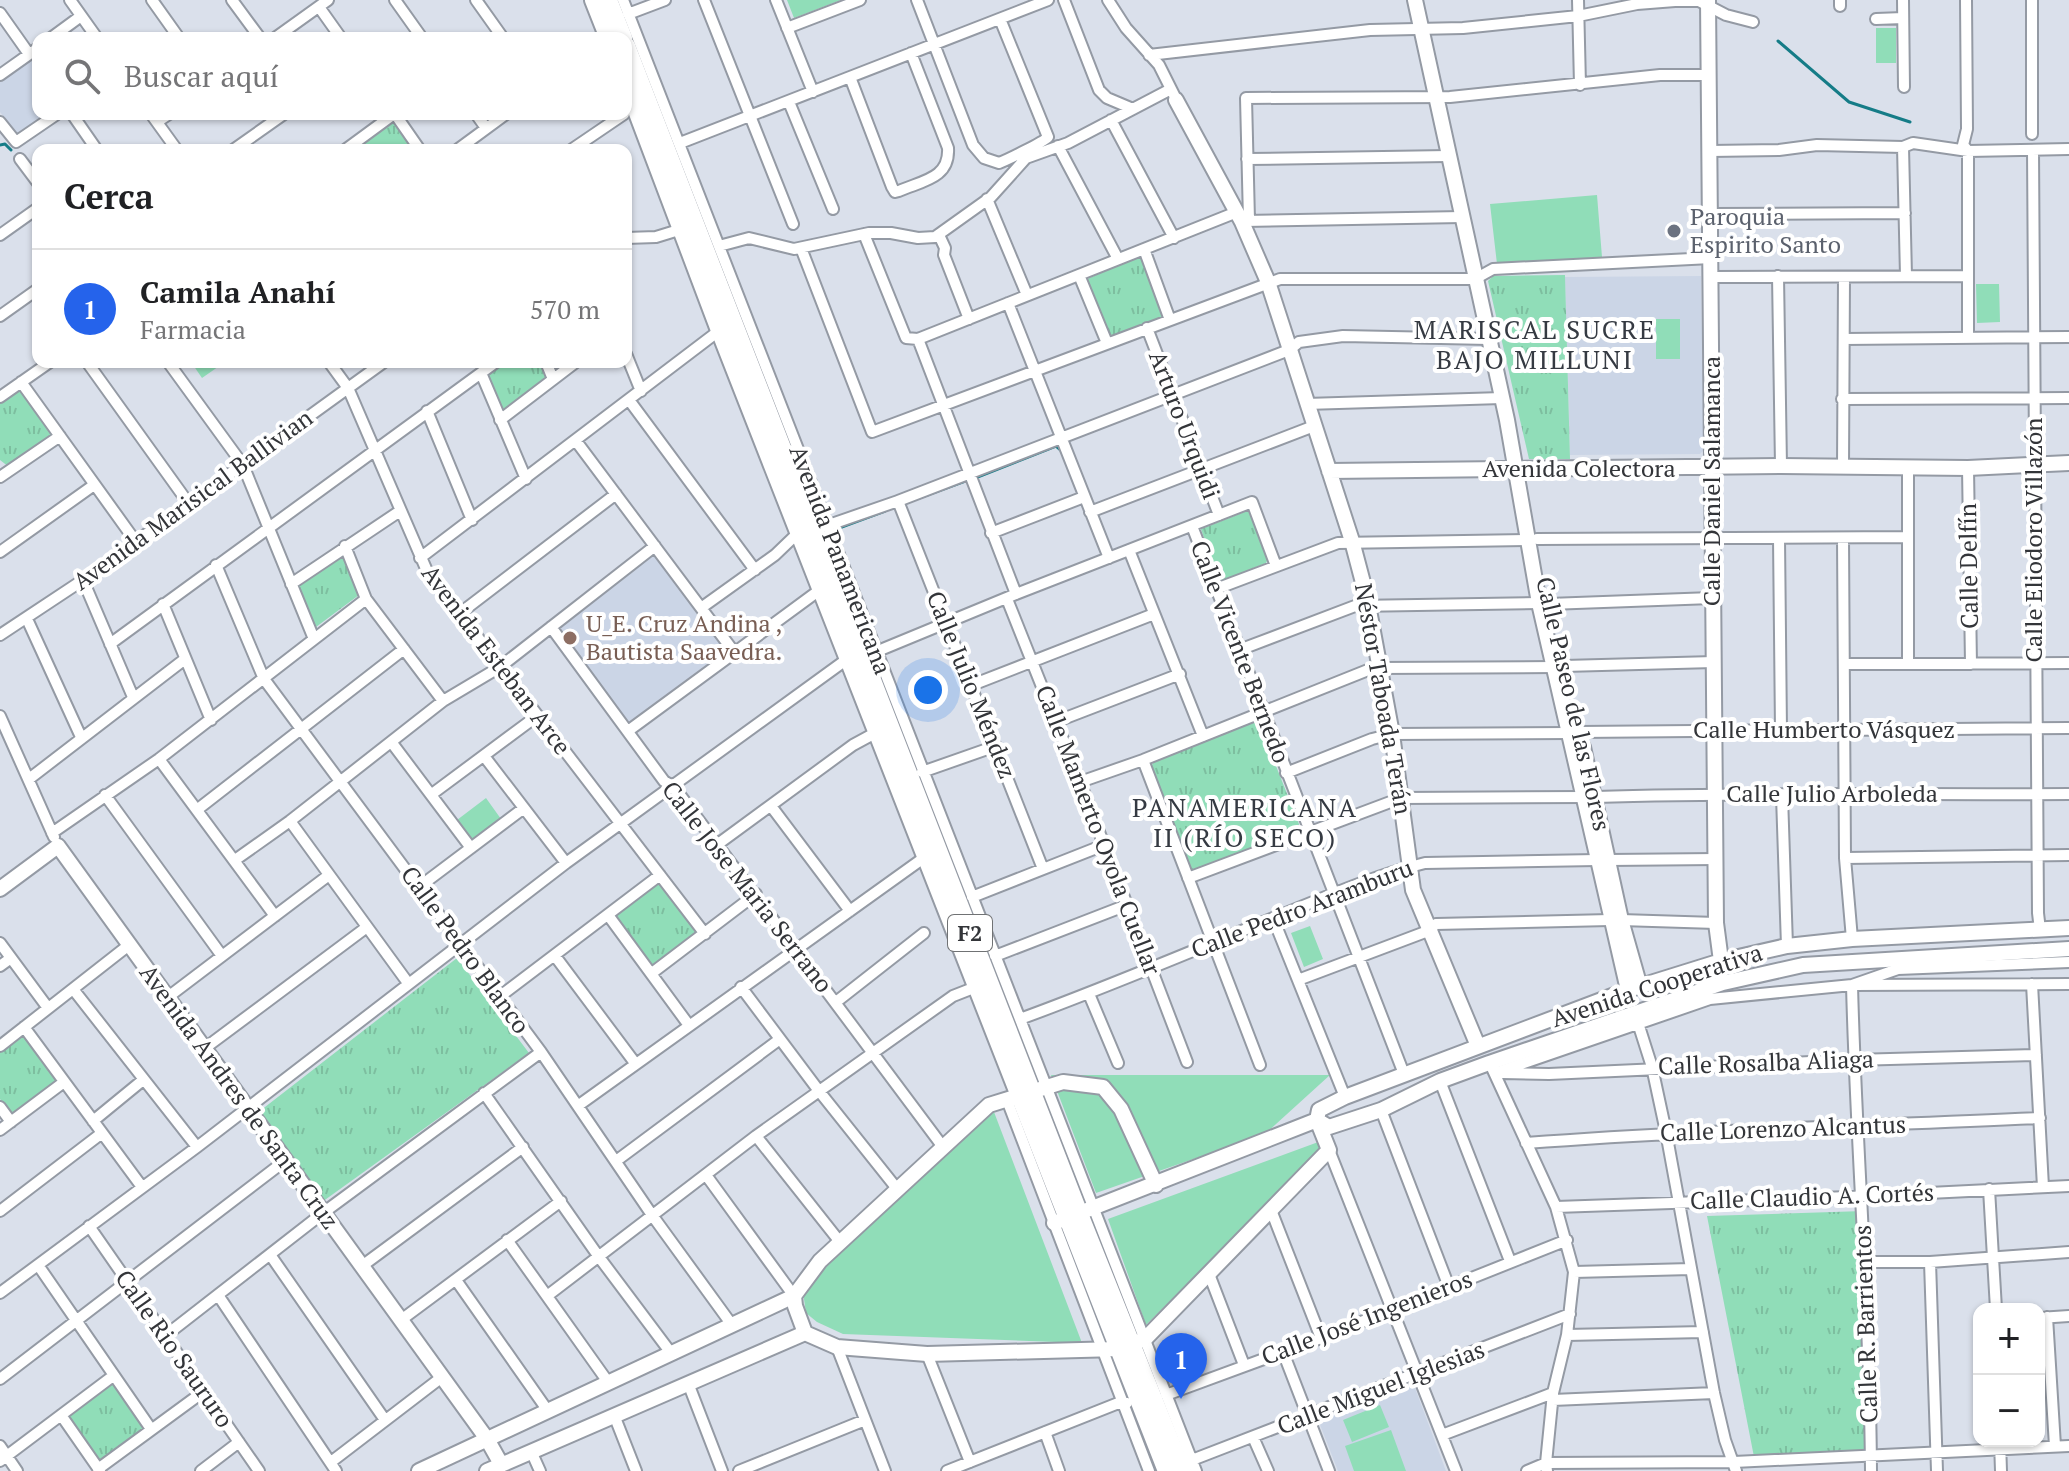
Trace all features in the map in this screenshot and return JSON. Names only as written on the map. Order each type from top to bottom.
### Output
[{"type":"highway","points":[[594,0],[607,32]]},
{"type":"highway","points":[[608,0],[621,32]]},
{"type":"highway","name":"Avenida Panamericana","points":[[632,61],[862,654],[1073,1216]]},
{"type":"highway","name":"Avenida Panamericana","points":[[632,119],[682,229],[720,330],[813,528],[821,589],[862,654],[877,732],[976,987],[1026,1094]]},
{"type":"highway","name":"F2","points":[[1073,1216],[1124,1345],[1141,1405],[1167,1471]]},
{"type":"highway","name":"F2","points":[[1124,1345],[1190,1467]]},
{"type":"street","points":[[70,0],[93,32]]},
{"type":"street","points":[[152,0],[175,32]]},
{"type":"street","points":[[232,0],[256,32]]},
{"type":"street","points":[[395,0],[418,32]]},
{"type":"street","points":[[476,0],[499,32]]},
{"type":"street","name":"Avenida Panamericana","points":[[623,0],[719,246],[813,528]]},
{"type":"street","points":[[628,14],[665,0]]},
{"type":"street","points":[[704,0],[793,224]]},
{"type":"street","points":[[776,0],[813,92]]},
{"type":"street","points":[[787,28],[860,0]]},
{"type":"street","points":[[917,0],[978,152],[992,163],[1007,160],[1028,147],[1043,143],[1048,137],[1000,19]]},
{"type":"street","points":[[680,143],[1048,0]]},
{"type":"street","points":[[1064,0],[1099,90],[1107,98],[1133,109]]},
{"type":"street","points":[[719,246],[749,238],[801,248],[880,232],[927,238],[939,235],[987,199],[1026,158],[1058,146],[1133,109],[1174,94],[1159,65],[1108,0]]},
{"type":"street","name":"Calle Paseo de las Flores","points":[[1415,0],[1475,279],[1521,469],[1544,603],[1634,989]]},
{"type":"street","points":[[1578,0],[1580,85]]},
{"type":"street","points":[[1903,0],[1904,87]]},
{"type":"street","points":[[1966,0],[1967,129],[1963,145],[1968,151],[1968,338]]},
{"type":"street","points":[[2032,0],[2032,134]]},
{"type":"street","points":[[1149,55],[1370,30],[1463,28],[1578,16],[1641,2],[1708,2],[1726,15],[1753,22]]},
{"type":"street","name":"Calle Daniel Salamanca","points":[[1708,2],[1716,923],[1721,961]]},
{"type":"street","points":[[283,32],[324,3],[338,32]]},
{"type":"street","points":[[0,13],[32,49]]},
{"type":"street","points":[[59,32],[81,16]]},
{"type":"street","points":[[1876,19],[1903,18]]},
{"type":"street","points":[[0,75],[32,52]]},
{"type":"street","points":[[850,77],[894,190],[899,191],[930,179],[945,169],[948,148],[911,53]]},
{"type":"street","points":[[1243,218],[1247,159],[1246,98],[1450,97],[1660,75],[1708,75]]},
{"type":"street","name":"Néstor Taboada Terán","points":[[1174,94],[1243,218],[1268,282],[1352,541],[1368,604],[1392,734],[1413,890],[1478,1046]]},
{"type":"street","points":[[789,102],[833,209]]},
{"type":"street","points":[[0,122],[16,142],[48,120]]},
{"type":"street","points":[[76,120],[93,144]]},
{"type":"street","points":[[155,120],[173,144]]},
{"type":"street","points":[[242,144],[276,120]]},
{"type":"street","points":[[353,144],[386,120]]},
{"type":"street","points":[[398,120],[416,144]]},
{"type":"street","points":[[480,120],[486,128]]},
{"type":"street","points":[[465,144],[497,120]]},
{"type":"street","points":[[580,144],[617,120]]},
{"type":"street","points":[[1111,120],[1174,238]]},
{"type":"street","points":[[1710,151],[1779,150],[1817,145],[1903,147],[1913,143],[1968,151],[2069,149]]},
{"type":"street","points":[[1058,146],[1118,259]]},
{"type":"street","points":[[1903,147],[1906,276]]},
{"type":"street","name":"Calle Eliodoro Villazón","points":[[2033,150],[2035,663],[2040,930]]},
{"type":"street","points":[[1247,159],[1448,156]]},
{"type":"street","points":[[20,159],[32,175]]},
{"type":"street","points":[[987,199],[1027,295]]},
{"type":"street","points":[[0,235],[32,212]]},
{"type":"street","points":[[1711,214],[1905,213]]},
{"type":"street","points":[[864,234],[906,338],[918,339],[1144,249],[1243,218],[1462,217]]},
{"type":"street","points":[[632,238],[656,237],[682,229]]},
{"type":"street","points":[[939,235],[969,319]]},
{"type":"street","points":[[801,248],[872,432],[1280,279],[1475,279],[1493,269],[1711,258]]},
{"type":"street","points":[[1144,249],[1170,320]]},
{"type":"street","points":[[1079,275],[1107,343]]},
{"type":"street","points":[[1778,276],[1781,466]]},
{"type":"street","points":[[1711,277],[1968,276]]},
{"type":"street","points":[[1843,467],[1844,277]]},
{"type":"street","points":[[0,316],[32,293]]},
{"type":"street","points":[[1008,303],[1109,558]]},
{"type":"street","name":"Arturo Urquidi","points":[[1147,328],[1219,515],[1252,502],[1276,566]]},
{"type":"street","points":[[420,558],[720,330]]},
{"type":"street","points":[[701,608],[813,528],[898,501],[1289,350],[1299,342],[1343,336],[1489,339]]},
{"type":"street","points":[[1844,339],[2069,337]]},
{"type":"street","name":"Calle Mamerto Oyola Cuellar","points":[[918,339],[991,533],[1031,660],[1187,1062]]},
{"type":"street","points":[[0,397],[41,368]]},
{"type":"street","points":[[91,368],[189,504]]},
{"type":"street","points":[[172,368],[243,465],[314,639]]},
{"type":"street","name":"Avenida Esteban Arce","points":[[333,368],[348,388],[420,558],[459,614],[705,934]]},
{"type":"street","name":"Avenida Marisical Ballivian","points":[[0,635],[83,580],[376,368]]},
{"type":"street","points":[[110,644],[488,368]]},
{"type":"street","points":[[548,368],[553,379]]},
{"type":"street","points":[[500,420],[568,368]]},
{"type":"street","points":[[632,368],[641,391]]},
{"type":"street","points":[[481,373],[526,479]]},
{"type":"street","points":[[21,382],[136,542]]},
{"type":"street","points":[[1306,404],[1502,398]]},
{"type":"street","points":[[1842,399],[2069,398]]},
{"type":"street","points":[[629,400],[755,570]]},
{"type":"street","points":[[427,411],[472,520]]},
{"type":"street","points":[[1090,512],[1314,426]]},
{"type":"street","points":[[2,473],[60,436]]},
{"type":"street","points":[[576,441],[734,652]]},
{"type":"street","name":"Avenida Colectora","points":[[1329,471],[1781,466],[1968,468],[2069,463]]},
{"type":"street","points":[[1908,467],[1908,664]]},
{"type":"street","name":"Calle Delfín","points":[[1968,468],[1971,664]]},
{"type":"street","points":[[0,552],[94,485]]},
{"type":"street","points":[[459,614],[616,494]]},
{"type":"street","points":[[991,533],[1084,497]]},
{"type":"street","name":"Calle Julio Méndez","points":[[898,501],[1043,869]]},
{"type":"street","points":[[291,584],[400,511]]},
{"type":"street","name":"Calle Vicente Bernedo","points":[[1219,515],[1192,526],[1404,1074]]},
{"type":"street","points":[[0,1293],[197,1147],[566,863],[862,654],[1192,526]]},
{"type":"street","points":[[1216,589],[1338,543],[1352,541],[1907,537]]},
{"type":"street","points":[[1779,538],[1781,731]]},
{"type":"street","points":[[1843,538],[1845,858],[1852,939]]},
{"type":"street","points":[[345,546],[366,599],[443,701]]},
{"type":"street","points":[[235,860],[290,821],[443,701],[500,667],[655,546]]},
{"type":"street","points":[[1129,550],[1203,736]]},
{"type":"street","name":"Calle Pedro Blanco","points":[[216,565],[264,679],[541,1052],[652,1215],[732,1325]]},
{"type":"street","points":[[83,580],[133,697]]},
{"type":"street","points":[[628,731],[821,589]]},
{"type":"street","points":[[1239,650],[1355,606],[1368,604],[1712,598]]},
{"type":"street","points":[[0,889],[105,795],[211,720],[366,599]]},
{"type":"street","points":[[163,604],[211,720]]},
{"type":"street","points":[[972,685],[1154,614]]},
{"type":"street","points":[[27,619],[81,737]]},
{"type":"street","name":"Calle Jose Maria Serrano","points":[[551,627],[664,781],[674,787],[797,948],[943,1147]]},
{"type":"street","points":[[198,809],[404,649]]},
{"type":"street","name":"Avenida Panamericana","points":[[862,654],[922,772],[1020,1019],[1026,1094],[1073,1216]]},
{"type":"street","points":[[29,779],[185,659]]},
{"type":"street","points":[[1080,782],[1378,668],[1714,662]]},
{"type":"street","points":[[1844,664],[2069,663]]},
{"type":"street","points":[[1055,722],[1180,674]]},
{"type":"street","name":"Avenida Andres de Santa Cruz","points":[[0,716],[55,840],[487,1439],[501,1464]]},
{"type":"street","points":[[432,794],[537,716]]},
{"type":"street","name":"Calle Humberto Vásquez","points":[[1286,773],[1392,734],[2069,728]]},
{"type":"street","points":[[718,844],[853,745],[877,732]]},
{"type":"street","points":[[392,743],[471,848]]},
{"type":"street","points":[[922,772],[996,746]]},
{"type":"street","points":[[484,756],[566,863]]},
{"type":"street","points":[[159,759],[275,916]]},
{"type":"street","points":[[1143,760],[1260,1065]]},
{"type":"street","name":"Calle Julio Arboleda","points":[[1188,878],[1401,798],[1716,793],[1782,796],[2069,794]]},
{"type":"street","points":[[105,795],[222,956]]},
{"type":"street","points":[[1782,796],[1787,946]]},
{"type":"street","points":[[771,806],[850,911]]},
{"type":"street","points":[[419,887],[524,808]]},
{"type":"street","points":[[290,821],[408,983]]},
{"type":"street","points":[[972,897],[1104,845]]},
{"type":"street","points":[[1845,858],[2069,855]]},
{"type":"street","points":[[579,1105],[925,857]]},
{"type":"street","name":"Calle Pedro Aramburu","points":[[1020,1019],[1410,866],[1425,863],[1717,859]]},
{"type":"street","points":[[168,997],[329,875]]},
{"type":"street","points":[[499,997],[660,875]]},
{"type":"street","points":[[652,973],[756,894]]},
{"type":"street","points":[[995,956],[1127,905]]},
{"type":"street","points":[[608,915],[688,1024]]},
{"type":"street","points":[[1273,918],[1345,1097]]},
{"type":"street","points":[[1298,980],[1447,922],[1616,920],[1716,923]]},
{"type":"street","points":[[205,1048],[367,927]]},
{"type":"street","name":"Avenida Cooperativa","points":[[1317,1120],[1319,1110],[1345,1097],[1634,989],[1721,961],[1787,946],[1852,939],[2069,928]]},
{"type":"street","points":[[836,1002],[924,933]]},
{"type":"street","points":[[0,943],[48,1008]]},
{"type":"street","points":[[0,1046],[129,945]]},
{"type":"street","name":"Avenida Cooperativa","points":[[1317,1120],[1329,1127],[1381,1110],[1440,1081],[1492,1068],[1723,983],[1803,965],[2069,949]]},
{"type":"street","points":[[555,956],[635,1063]]},
{"type":"street","points":[[0,966],[11,958]]},
{"type":"street","points":[[1852,985],[1898,969],[2069,962]]},
{"type":"street","points":[[2032,984],[2043,1187]]},
{"type":"street","points":[[1547,1467],[1553,1397],[1567,1335],[1574,1272],[1556,1207],[1492,1068],[1710,999],[1852,985],[2069,984]]},
{"type":"street","name":"Calle R. Barrientos","points":[[1852,985],[1871,1471]]},
{"type":"street","points":[[741,987],[898,1190]]},
{"type":"street","points":[[547,1296],[756,1136],[953,996],[976,987]]},
{"type":"street","points":[[73,989],[197,1147]]},
{"type":"street","points":[[1089,994],[1118,1063]]},
{"type":"street","points":[[1638,1023],[1652,1067],[1666,1132],[1714,1393],[1725,1440],[1735,1466]]},
{"type":"street","points":[[24,1027],[142,1187]]},
{"type":"street","points":[[616,1161],[780,1039]]},
{"type":"street","points":[[165,1336],[323,1213],[541,1052]]},
{"type":"street","name":"Calle Rosalba Aliaga","points":[[1492,1068],[1549,1074],[1652,1067],[2036,1055]]},
{"type":"street","points":[[93,1121],[143,1080]]},
{"type":"street","points":[[1440,1081],[1510,1261]]},
{"type":"street","points":[[0,1130],[64,1082]]},
{"type":"street","points":[[419,1471],[794,1296],[820,1261],[989,1105],[1063,1082],[1103,1087],[1121,1109],[1156,1185]]},
{"type":"street","points":[[484,1093],[671,1353]]},
{"type":"street","points":[[0,1107],[11,1122]]},
{"type":"street","points":[[1381,1110],[1449,1287]]},
{"type":"street","name":"Calle Lorenzo Alcantus","points":[[1526,1143],[1666,1132],[2040,1118]]},
{"type":"street","points":[[1317,1120],[1456,1471]]},
{"type":"street","name":"Avenida Cooperativa","points":[[1073,1216],[1317,1120]]},
{"type":"street","points":[[0,1211],[102,1133]]},
{"type":"street","points":[[756,1136],[840,1242]]},
{"type":"street","points":[[362,1266],[523,1147]]},
{"type":"street","points":[[706,1175],[794,1296],[805,1333],[837,1347],[927,1354],[1124,1345],[1209,1274],[1329,1150]]},
{"type":"street","points":[[0,1379],[286,1160]]},
{"type":"street","name":"Calle Claudio A. Cortés","points":[[1556,1207],[2069,1186]]},
{"type":"street","points":[[1989,1189],[1996,1303]]},
{"type":"street","points":[[401,1320],[561,1201]]},
{"type":"street","points":[[1271,1210],[1321,1338]]},
{"type":"street","points":[[1073,1216],[1124,1345],[1166,1395],[1190,1467]]},
{"type":"street","name":"Calle Rio Saururo","points":[[89,1226],[259,1471]]},
{"type":"street","points":[[507,1240],[608,1382]]},
{"type":"street","name":"Calle José Ingenieros","points":[[1166,1395],[1321,1338],[1567,1240]]},
{"type":"street","points":[[1863,1262],[1930,1262],[2069,1252]]},
{"type":"street","points":[[271,1256],[385,1420]]},
{"type":"street","points":[[1930,1262],[1937,1471]]},
{"type":"street","points":[[38,1265],[151,1429]]},
{"type":"street","points":[[1574,1272],[1691,1269]]},
{"type":"street","points":[[1209,1274],[1244,1365]]},
{"type":"street","points":[[456,1280],[548,1411]]},
{"type":"street","points":[[218,1295],[333,1467],[385,1420],[442,1377]]},
{"type":"street","name":"Calle Miguel Iglesias","points":[[1190,1467],[1253,1437],[1570,1314]]},
{"type":"street","points":[[2045,1318],[2069,1316]]},
{"type":"street","points":[[1567,1335],[1703,1332]]},
{"type":"street","points":[[487,1471],[805,1333]]},
{"type":"street","points":[[2045,1339],[2055,1446]]},
{"type":"street","points":[[1124,1345],[1121,1402],[1149,1471]]},
{"type":"street","points":[[837,1347],[885,1471]]},
{"type":"street","points":[[1283,1352],[1329,1471]]},
{"type":"street","points":[[927,1354],[970,1462]]},
{"type":"street","points":[[17,1471],[2,1454],[113,1376]]},
{"type":"street","points":[[688,1383],[722,1471]]},
{"type":"street","points":[[61,1415],[99,1470],[203,1392]]},
{"type":"street","points":[[1442,1435],[1553,1397],[1714,1393]]},
{"type":"street","points":[[947,1471],[1121,1402],[1141,1405]]},
{"type":"street","points":[[614,1415],[636,1471]]},
{"type":"street","points":[[739,1471],[865,1420]]},
{"type":"street","points":[[1045,1432],[1059,1471]]},
{"type":"street","points":[[1253,1437],[1268,1471]]},
{"type":"street","points":[[201,1471],[239,1442]]},
{"type":"street","points":[[2045,1446],[2069,1446]]},
{"type":"street","points":[[1527,1471],[1547,1467],[1735,1466],[1982,1447]]},
{"type":"street","points":[[2000,1447],[2001,1471]]},
{"type":"street","points":[[531,1451],[540,1471]]},
{"type":"shaded area","points":[[32,58],[32,120],[39,120],[17,134],[0,112],[0,81]]},
{"type":"shaded area","points":[[1701,276],[1704,450],[1700,454],[1570,455],[1565,277]]},
{"type":"shaded area","points":[[655,555],[725,649],[629,724],[561,631],[561,625]]},
{"type":"shaded area","points":[[1412,1380],[1446,1471],[1338,1471],[1317,1417]]},
{"type":"green space","points":[[787,0],[841,0],[794,18]]},
{"type":"green space","points":[[1876,28],[1896,28],[1896,63],[1876,63]]},
{"type":"green space","points":[[392,121],[409,144],[359,144]]},
{"type":"green space","points":[[1597,195],[1602,257],[1497,264],[1490,204]]},
{"type":"green space","points":[[1143,257],[1164,318],[1111,338],[1085,280]]},
{"type":"green space","points":[[1565,275],[1570,459],[1529,459],[1488,281],[1493,276]]},
{"type":"green space","points":[[1976,284],[1999,284],[2000,322],[1977,323]]},
{"type":"green space","points":[[1656,319],[1680,319],[1680,359],[1656,359]]},
{"type":"green space","points":[[195,368],[216,368],[202,378]]},
{"type":"green space","points":[[494,368],[545,368],[548,378],[503,412],[486,377]]},
{"type":"green space","points":[[21,389],[53,433],[9,467],[0,460],[0,402]]},
{"type":"green space","points":[[1247,511],[1268,559],[1266,563],[1221,581],[1201,529]]},
{"type":"green space","points":[[341,553],[359,595],[316,627],[297,584]]},
{"type":"green space","points":[[1254,722],[1259,723],[1299,824],[1298,830],[1194,871],[1190,868],[1151,767],[1154,761]]},
{"type":"green space","points":[[486,798],[501,819],[472,840],[457,820]]},
{"type":"green space","points":[[658,879],[699,931],[653,967],[612,915]]},
{"type":"green space","points":[[1310,926],[1323,959],[1304,967],[1291,933]]},
{"type":"green space","points":[[457,958],[529,1053],[322,1202],[256,1114]]},
{"type":"green space","points":[[24,1034],[59,1080],[12,1115],[0,1099],[0,1052]]},
{"type":"green space","points":[[1051,1075],[1330,1075],[1265,1134],[1096,1193]]},
{"type":"green space","points":[[994,1112],[1082,1343],[843,1334],[806,1313],[803,1292],[821,1269]]},
{"type":"green space","points":[[1321,1141],[1319,1152],[1146,1325],[1108,1219]]},
{"type":"green space","points":[[1864,1211],[1876,1456],[1755,1462],[1707,1216]]},
{"type":"green space","points":[[113,1383],[146,1429],[100,1464],[66,1416]]},
{"type":"green space","points":[[1380,1405],[1389,1427],[1352,1442],[1343,1420]]},
{"type":"green space","points":[[1391,1430],[1406,1471],[1354,1471],[1345,1446]]},
{"type":"waterway","points":[[1778,41],[1849,102],[1910,122]]},
{"type":"waterway","points":[[0,145],[5,144],[11,150]]},
{"type":"waterway","points":[[975,478],[1056,446],[1063,452]]},
{"type":"waterway","points":[[919,498],[968,480]]},
{"type":"waterway","points":[[839,528],[885,511]]},
{"type":"waterway","points":[[1579,737],[1591,737]]},
{"type":"place","name":"Paroquia Espirito Santo","points":[[1674,231]]},
{"type":"place","name":"U_E. Cruz Andina , Bautista Saavedra.","points":[[570,638]]},
{"type":"place","name":"Camila Anahí","points":[[1181,1399]]},
{"type":"district","name":"MARISCAL SUCRE BAJO MILLUNI","points":[[1535,345]]},
{"type":"district","name":"PANAMERICANA II (RÍO SECO)","points":[[1245,823]]}]
